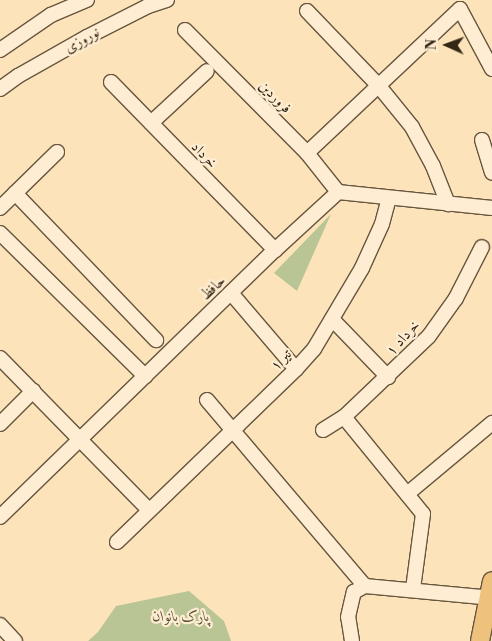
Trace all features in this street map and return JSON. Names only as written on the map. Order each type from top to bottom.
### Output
[{"type":"main road","points":[[480,641],[491,592]]},
{"type":"street","points":[[0,50],[51,15],[87,0]]},
{"type":"street","name":"نوروزی","points":[[0,89],[18,76],[87,37],[148,6],[168,0]]},
{"type":"street","points":[[308,153],[460,9],[492,69]]},
{"type":"street","points":[[307,11],[378,85],[412,127],[433,166],[448,204]]},
{"type":"street","name":"فروردین","points":[[185,30],[308,153],[338,192]]},
{"type":"street","points":[[151,123],[207,71]]},
{"type":"street","name":"خرداد","points":[[111,82],[275,250]]},
{"type":"street","points":[[482,140],[492,172]]},
{"type":"street","points":[[0,208],[57,152]]},
{"type":"street","points":[[338,192],[492,208]]},
{"type":"street","name":"حافظ","points":[[0,517],[275,250],[338,192]]},
{"type":"street","points":[[15,194],[156,340]]},
{"type":"street","name":"تیر ۱","points":[[117,542],[296,369],[314,348],[362,268],[382,224],[390,198]]},
{"type":"street","points":[[0,233],[145,376]]},
{"type":"street","name":"خرداد ۱","points":[[323,430],[344,417],[429,336],[456,298],[482,247]]},
{"type":"street","points":[[232,292],[296,369]]},
{"type":"street","points":[[332,319],[388,377]]},
{"type":"street","points":[[0,358],[149,510]]},
{"type":"street","points":[[0,424],[33,391]]},
{"type":"street","points":[[207,400],[365,586]]},
{"type":"street","points":[[344,417],[423,514],[413,589]]},
{"type":"street","points":[[407,494],[492,423]]},
{"type":"street","points":[[352,641],[348,616],[354,592],[365,586],[491,592]]},
{"type":"street","points":[[0,625],[15,641]]},
{"type":"green space","points":[[331,214],[297,291],[274,273]]},
{"type":"green space","name":"پارک بانوان","points":[[189,591],[224,621],[231,641],[88,641],[98,632],[116,606]]}]
